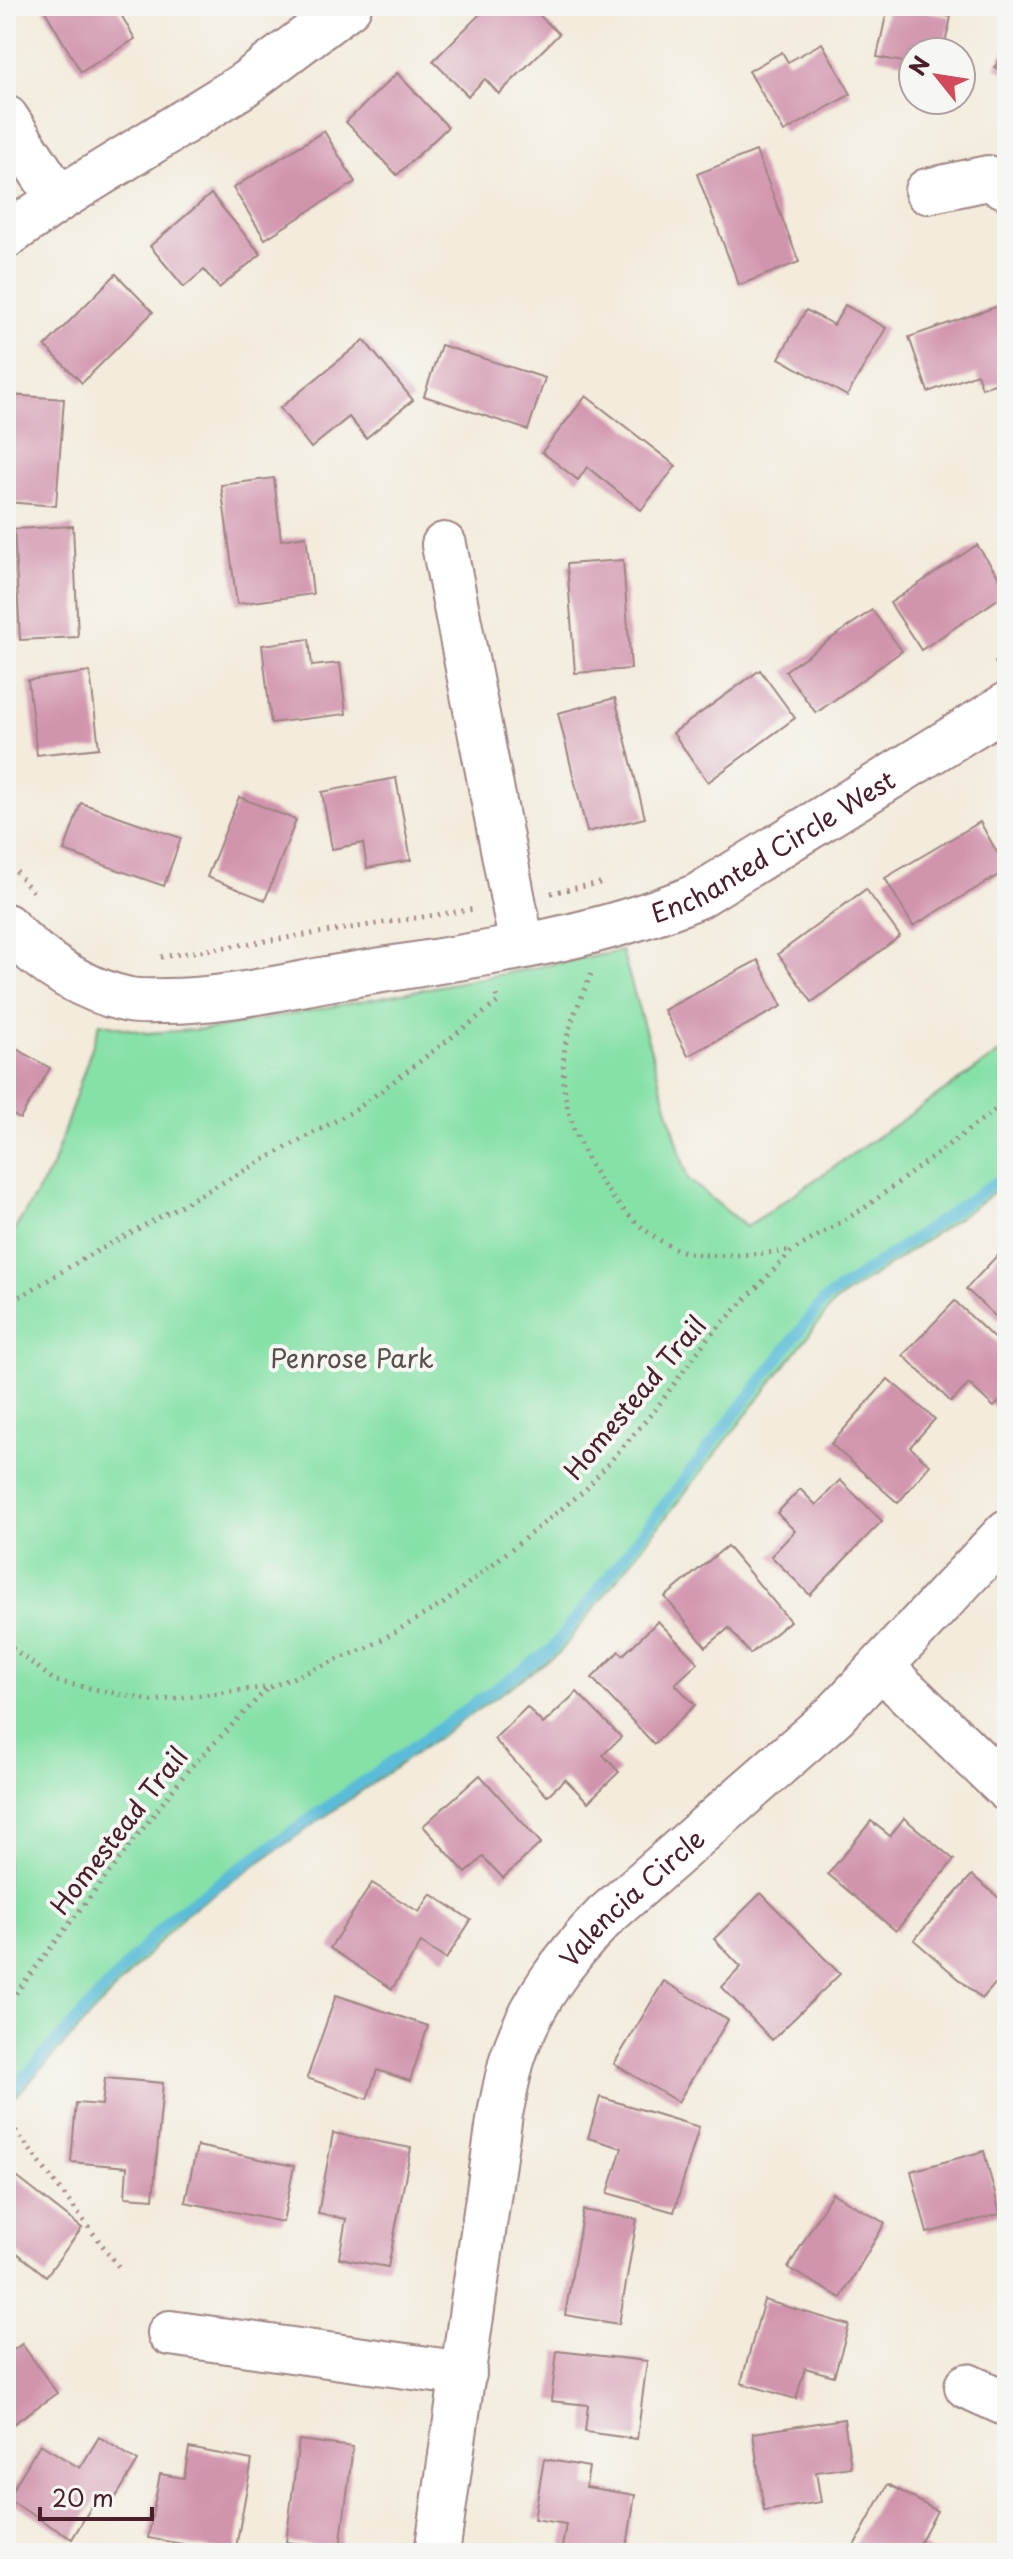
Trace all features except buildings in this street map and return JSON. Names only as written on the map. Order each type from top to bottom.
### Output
[{"type":"street","points":[[6,236],[59,199],[242,86],[349,6]]},
{"type":"street","points":[[6,118],[59,199]]},
{"type":"street","points":[[927,191],[988,178],[1007,187]]},
{"type":"street","points":[[444,545],[522,946]]},
{"type":"street","name":"Enchanted Circle West","points":[[6,926],[28,949],[59,973],[99,991],[132,1001],[220,998],[522,946],[656,914],[698,896],[1007,705]]},
{"type":"street","name":"Valencia Circle","points":[[437,2553],[500,2114],[512,2060],[527,2020],[547,1984],[605,1916],[835,1715],[1007,1532]]},
{"type":"street","points":[[881,1667],[1007,1789]]},
{"type":"street","points":[[170,2333],[464,2374]]},
{"type":"street","points":[[967,2386],[1007,2404]]},
{"type":"path","points":[[596,962],[573,1017],[564,1054],[569,1118],[587,1160],[616,1202],[646,1229],[678,1250],[715,1255],[792,1251]]},
{"type":"path","points":[[6,1305],[81,1260],[357,1109],[498,1002],[493,982]]},
{"type":"path","name":"Homestead Trail","points":[[6,1643],[55,1681],[152,1701],[270,1687],[369,1647],[444,1603],[585,1490],[655,1410],[707,1339],[792,1251],[863,1209],[1007,1101]]},
{"type":"path","name":"Homestead Trail","points":[[6,2006],[188,1770],[270,1687]]},
{"type":"path","points":[[7,2120],[121,2270]]},
{"type":"green space","name":"Penrose Park","points":[[622,951],[688,1179],[746,1227],[1007,1048],[1007,1184],[834,1303],[559,1653],[185,1914],[6,2107],[6,1226],[14,1231],[52,1167],[100,1023],[147,1033],[219,1028]]},
{"type":"waterway","points":[[6,2097],[173,1915],[552,1649],[823,1301],[1007,1174]]}]
